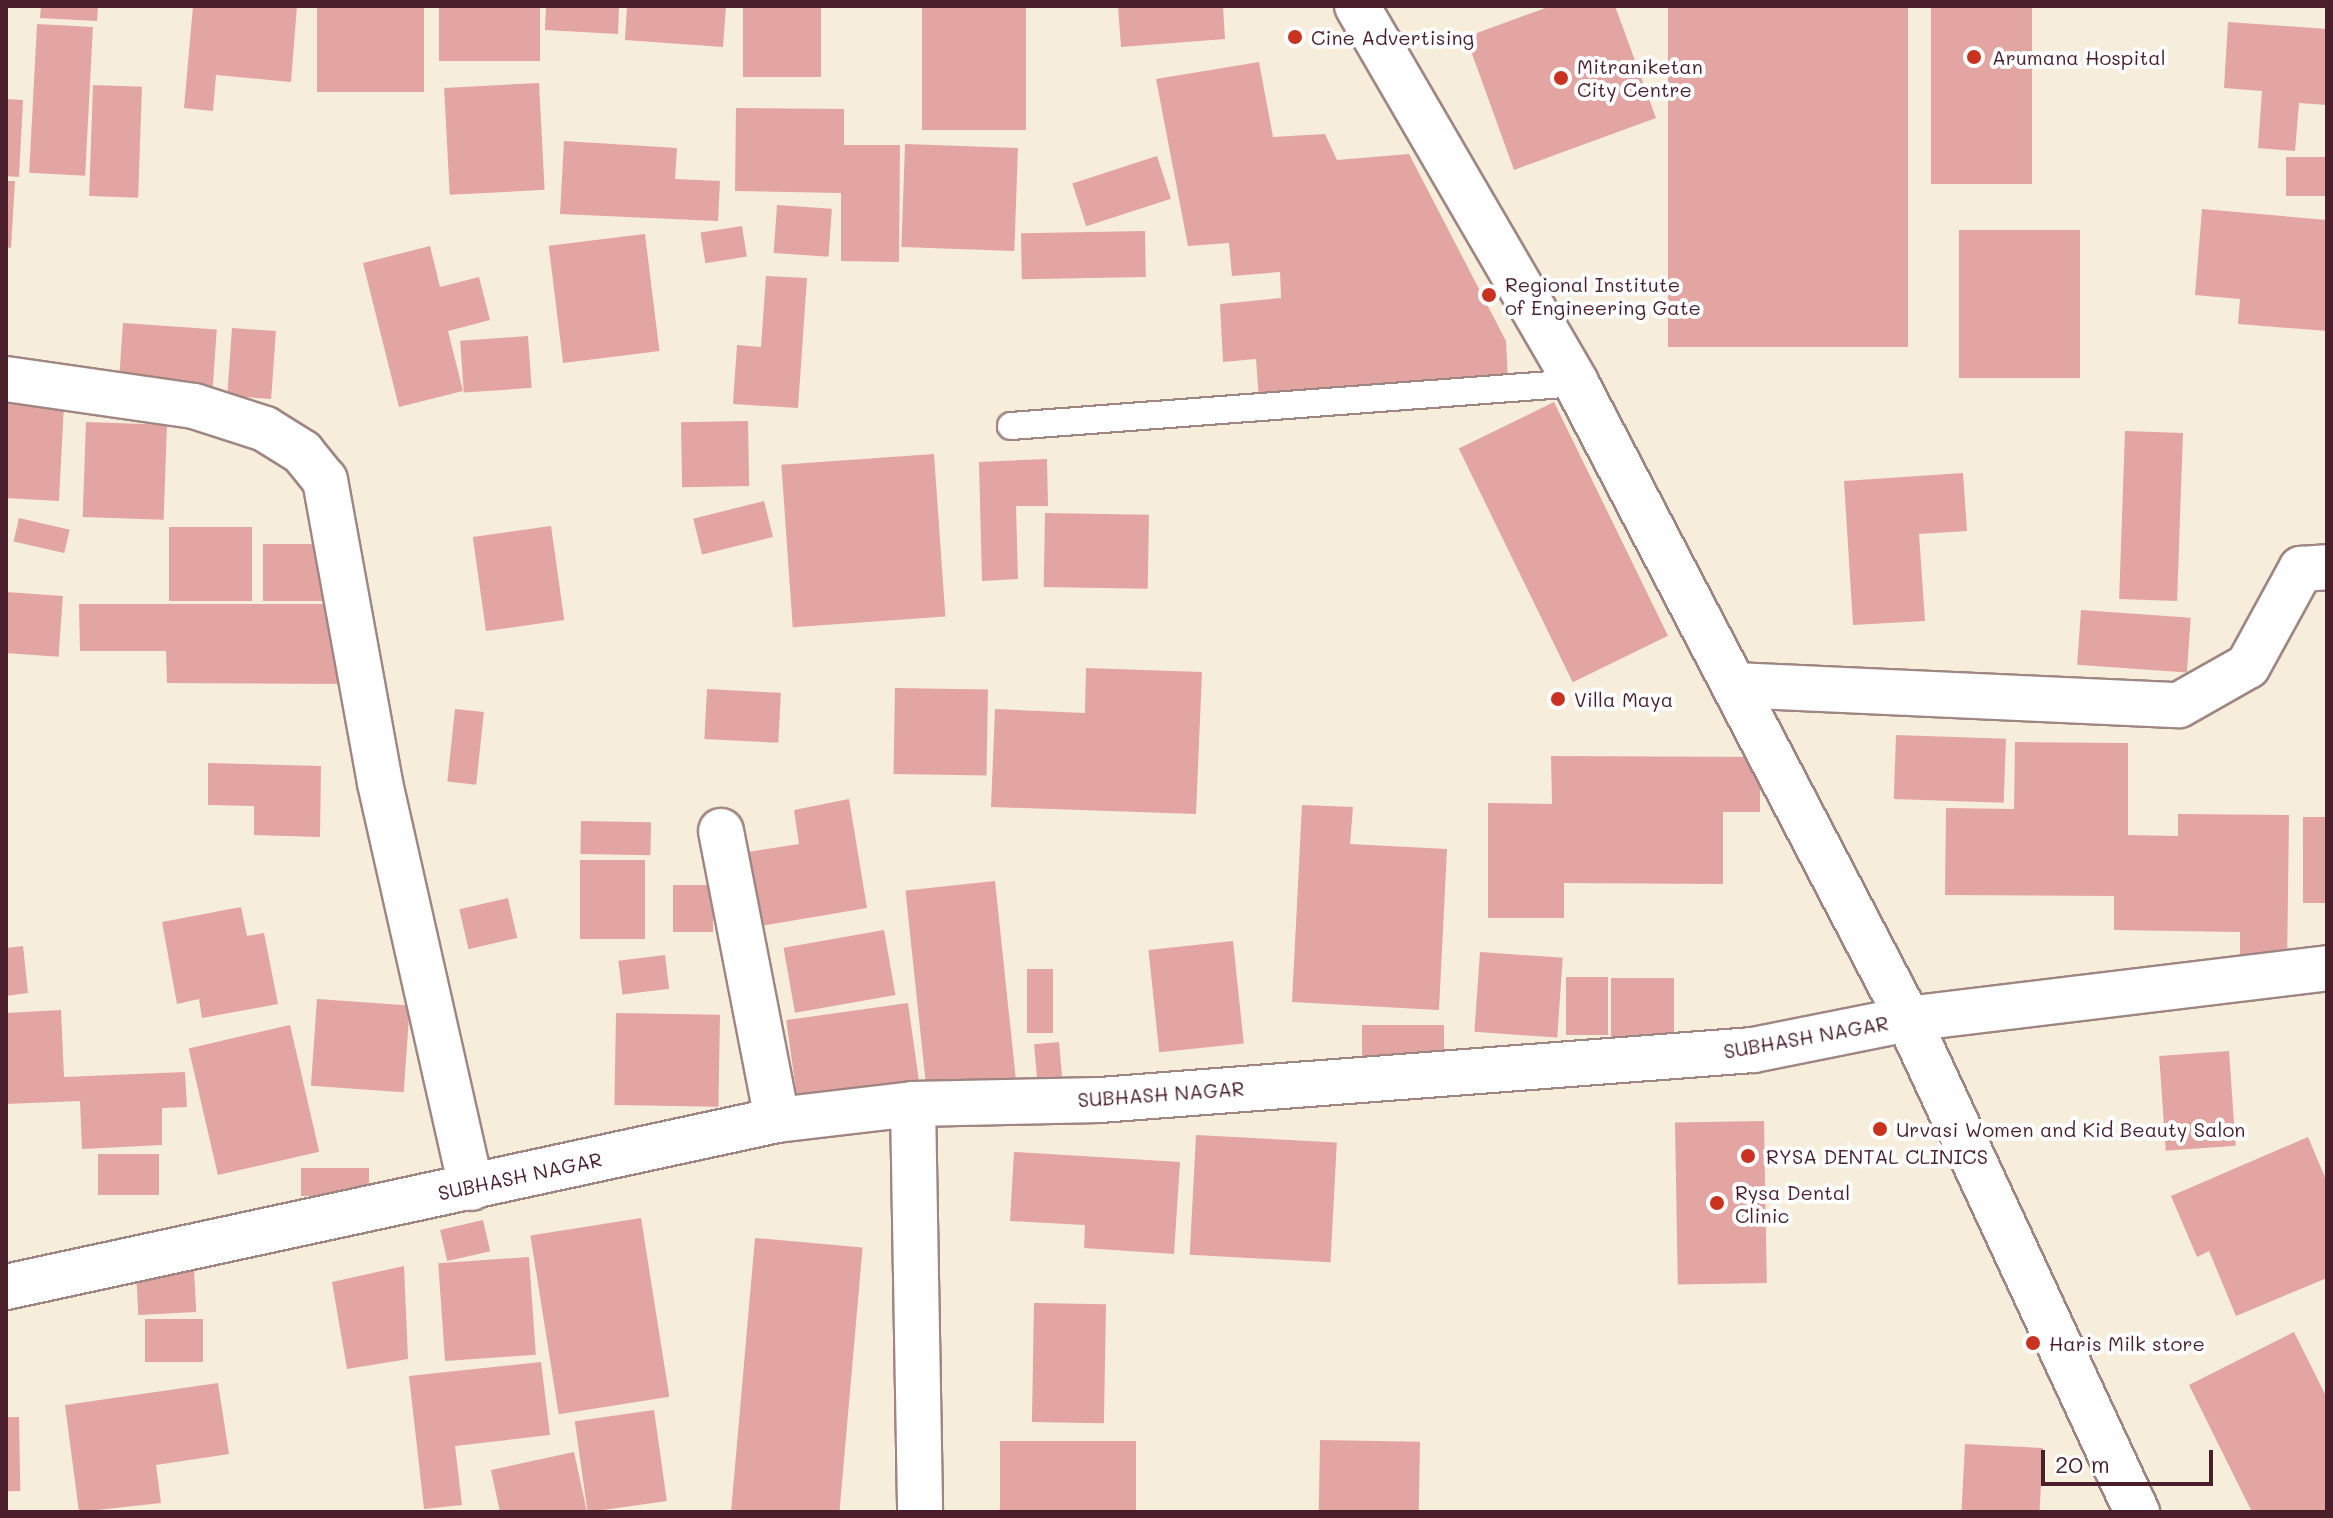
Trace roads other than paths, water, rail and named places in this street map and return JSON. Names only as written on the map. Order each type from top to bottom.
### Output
[{"type":"street","points":[[1357,6],[1576,383],[1908,1019],[2137,1512]]},
{"type":"street","points":[[6,379],[194,406],[265,429],[302,452],[325,480],[380,783],[471,1188]]},
{"type":"street","points":[[1734,685],[2179,705],[2248,666],[2301,569],[2327,567]]},
{"type":"street","points":[[721,831],[777,1120]]},
{"type":"street","name":"SUBHASH NAGAR","points":[[6,1287],[777,1120],[913,1104],[1100,1100],[1753,1050],[1908,1019],[2327,968]]},
{"type":"street","points":[[913,1104],[920,1512]]},
{"type":"lane","points":[[1011,426],[1576,383]]},
{"type":"place","name":"Cine Advertising","points":[[1295,37]]},
{"type":"place","name":"Arumana Hospital","points":[[1974,57]]},
{"type":"place","name":"Mitraniketan City Centre","points":[[1561,78]]},
{"type":"place","name":"Regional Institute of Engineering Gate","points":[[1489,295]]},
{"type":"place","name":"Villa Maya","points":[[1558,699]]},
{"type":"place","name":"Urvasi Women and Kid Beauty Salon","points":[[1880,1129]]},
{"type":"place","name":"RYSA DENTAL CLINICS","points":[[1748,1156]]},
{"type":"place","name":"Rysa Dental Clinic","points":[[1717,1203]]},
{"type":"place","name":"Haris Milk store","points":[[2033,1343]]}]
